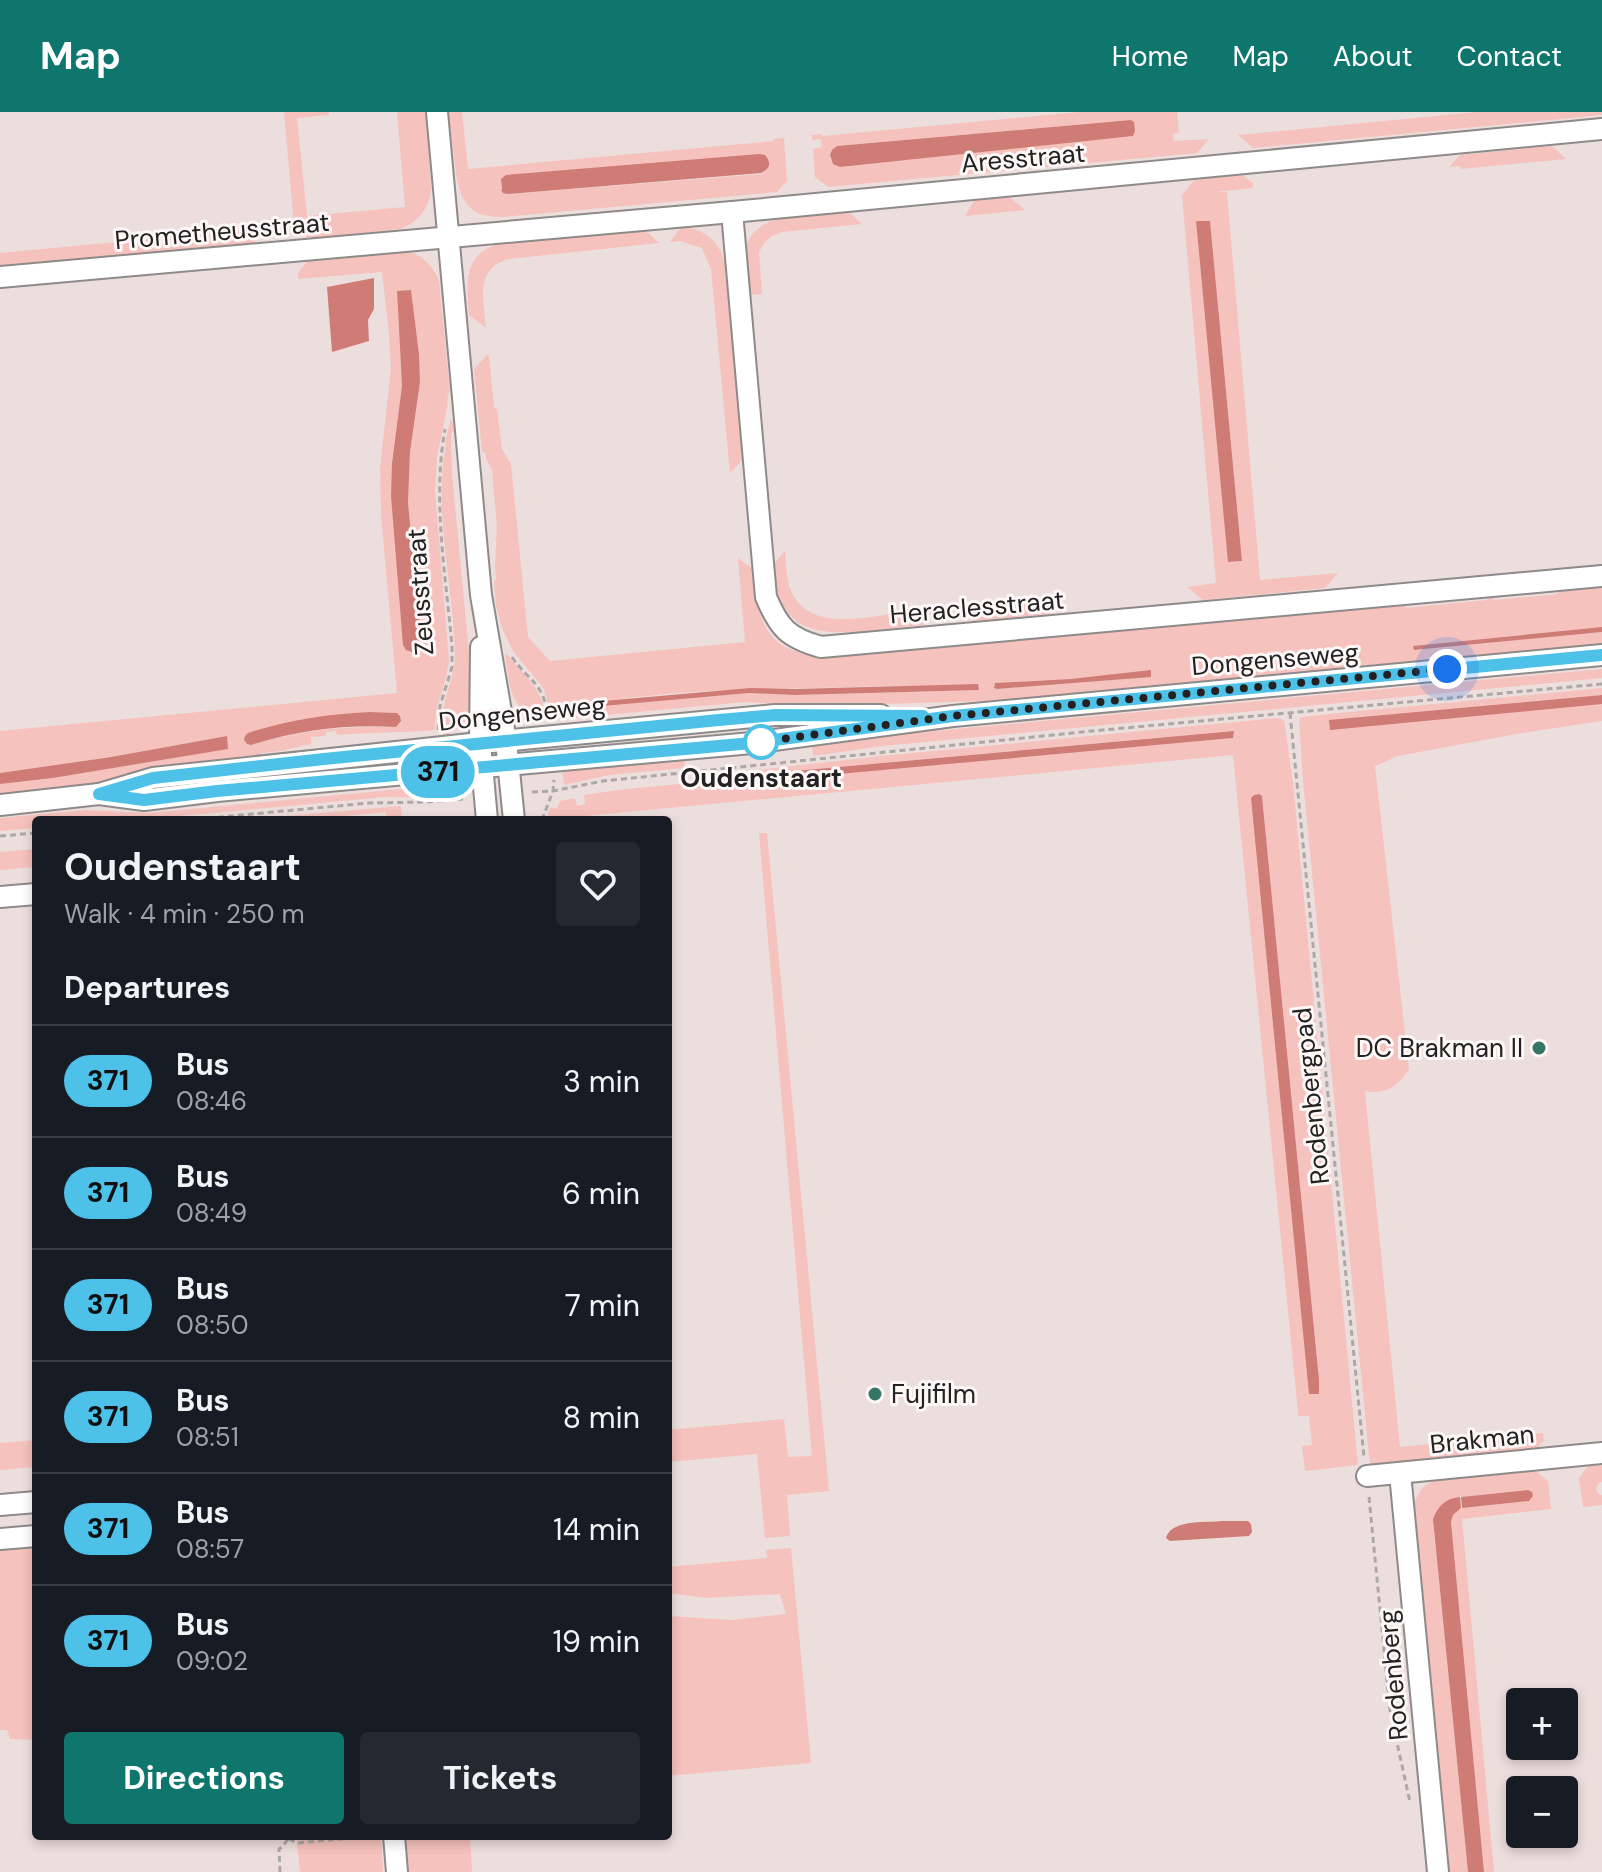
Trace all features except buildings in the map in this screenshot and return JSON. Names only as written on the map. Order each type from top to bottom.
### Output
[{"type":"street","points":[[437,112],[481,595],[506,741],[514,816]]},
{"type":"street","name":"Aresstraat","points":[[449,238],[1602,129]]},
{"type":"street","name":"Heraclesstraat","points":[[732,212],[766,597],[774,617],[785,631],[801,642],[821,647],[1602,576]]},
{"type":"street","name":"Prometheusstraat","points":[[0,277],[449,238]]},
{"type":"street","points":[[481,595],[480,743],[486,816]]},
{"type":"street","name":"Dongenseweg","points":[[99,794],[144,800],[752,743],[953,716],[1602,655]]},
{"type":"street","name":"Dongenseweg","points":[[0,805],[99,794],[153,778],[775,715],[953,716]]},
{"type":"street","points":[[0,897],[32,894]]},
{"type":"street","name":"Brakman","points":[[1367,1476],[1602,1453]]},
{"type":"street","name":"Rodenberg","points":[[1400,1473],[1438,1872]]},
{"type":"street","points":[[0,1505],[32,1502]]},
{"type":"street","points":[[0,1539],[32,1536]]},
{"type":"street","points":[[394,1840],[397,1872]]},
{"type":"path","name":"Zeusstraat","points":[[440,748],[438,715],[452,667],[439,488],[448,421]]},
{"type":"path","points":[[510,653],[518,666],[541,689],[551,736]]},
{"type":"path","name":"Dongenseweg","points":[[512,794],[553,791],[603,781],[1602,684]]},
{"type":"path","name":"Rodenbergpad","points":[[1290,713],[1390,1711],[1410,1801]]},
{"type":"path","points":[[544,816],[553,791],[551,761]]},
{"type":"path","points":[[231,816],[369,803],[484,797]]},
{"type":"path","points":[[0,836],[32,833]]},
{"type":"path","points":[[280,1872],[279,1849],[287,1840]]},
{"type":"path","points":[[294,1840],[297,1843],[330,1840]]},
{"type":"shaded area","points":[[0,112],[1602,112],[1602,1872],[0,1872]]},
{"type":"shaded area","points":[[284,112],[329,112],[329,115],[297,118],[307,216],[405,207],[397,112],[427,112],[431,191],[421,214],[400,229],[308,239],[294,226]]},
{"type":"shaded area","points":[[447,112],[462,112],[468,169],[784,138],[787,181],[777,192],[489,216],[470,207],[460,191]],"holes":[[[769,160],[768,168],[761,174],[507,194],[501,190],[502,183]]]},
{"type":"shaded area","points":[[1079,112],[1177,112],[1179,133],[1173,134],[1174,141],[1209,139],[1197,153],[828,187],[815,177],[813,149],[822,147],[821,139],[812,140],[812,135]],"holes":[[[1134,122],[1132,136],[840,167],[833,164],[831,159],[837,146]]]},
{"type":"shaded area","points":[[1477,112],[1602,112],[1602,115],[1253,148],[1238,135]]},
{"type":"shaded area","points":[[1134,122],[1133,136],[840,167],[833,164],[830,155],[837,146]]},
{"type":"shaded area","points":[[1552,146],[1566,159],[1461,169],[1460,166],[1449,167],[1460,155]]},
{"type":"shaded area","points":[[765,155],[769,163],[761,173],[507,194],[501,190],[501,179],[506,175]]},
{"type":"shaded area","points":[[1242,175],[1253,183],[1253,188],[1216,192],[1227,192],[1260,580],[1338,573],[1325,588],[1203,600],[1187,587],[1216,583],[1182,195],[1195,179]],"holes":[[[1210,221],[1242,561],[1229,562],[1196,222]]]},
{"type":"shaded area","points":[[1008,196],[1025,210],[965,216],[975,199]]},
{"type":"shaded area","points":[[848,211],[862,224],[782,232],[772,236],[759,252],[762,294],[748,295],[745,251],[750,237],[760,227],[787,216]]},
{"type":"shaded area","points":[[1196,221],[1210,221],[1242,561],[1228,562]]},
{"type":"shaded area","points":[[681,227],[709,237],[719,248],[725,263],[743,459],[730,473],[711,269],[702,248],[680,241],[670,242]]},
{"type":"shaded area","points":[[267,228],[253,244],[0,267],[0,253]]},
{"type":"shaded area","points":[[645,230],[659,243],[509,259],[498,263],[490,270],[484,287],[486,328],[469,315],[467,291],[470,270],[474,260],[491,247],[504,243]]},
{"type":"shaded area","points":[[401,250],[424,260],[439,281],[450,392],[437,457],[435,490],[449,661],[436,711],[435,730],[337,735],[336,731],[326,732],[326,736],[311,737],[311,744],[262,753],[261,756],[0,796],[0,784],[227,749],[226,736],[0,773],[0,731],[397,693],[381,515],[380,468],[391,368],[382,272],[298,279],[298,273],[310,258]],"holes":[[[411,290],[420,382],[410,452],[408,503],[421,636],[421,645],[415,651],[392,463],[402,386],[397,292]],[[369,712],[397,713],[400,716],[396,727],[323,730],[251,745],[245,736],[293,722]]]},
{"type":"shaded area","points":[[374,278],[374,309],[368,320],[369,341],[332,352],[327,287]]},
{"type":"shaded area","points":[[411,290],[420,382],[410,452],[408,503],[421,636],[419,648],[412,652],[403,645],[391,496],[402,386],[397,291]]},
{"type":"shaded area","points":[[489,355],[502,449],[511,464],[528,637],[550,661],[745,642],[738,558],[753,569],[760,614],[772,636],[782,645],[813,655],[1405,601],[1406,608],[1487,600],[1487,593],[1493,594],[1494,600],[1558,594],[1558,586],[1602,582],[1602,627],[1413,646],[1414,650],[1602,632],[1602,645],[1018,700],[816,706],[745,702],[552,720],[544,689],[513,651],[496,605],[497,526],[492,470],[485,452],[482,452],[474,369]],"holes":[[[1150,671],[1150,677],[994,688],[995,683]],[[884,686],[979,690],[795,695],[749,693],[569,708],[687,692]]]},
{"type":"shaded area","points":[[452,419],[452,475],[472,684],[468,716],[459,727],[443,737],[443,707],[455,657],[442,501],[446,442]]},
{"type":"shaded area","points":[[785,551],[790,588],[800,605],[815,615],[854,619],[933,612],[923,625],[866,631],[829,632],[801,624],[790,616],[776,587],[772,566]]},
{"type":"shaded area","points":[[1061,599],[1050,614],[973,621],[962,608]]},
{"type":"shaded area","points":[[1602,627],[1602,632],[1414,650],[1413,646]]},
{"type":"shaded area","points":[[507,654],[538,692],[544,720],[532,716],[517,703],[510,686]]},
{"type":"shaded area","points":[[1602,669],[1602,678],[883,746],[813,756],[812,746],[817,742]]},
{"type":"shaded area","points":[[1151,670],[1151,677],[994,688],[995,683]]},
{"type":"shaded area","points":[[978,684],[979,690],[795,695],[749,693],[569,709],[569,704],[750,688]]},
{"type":"shaded area","points":[[1602,688],[1602,695],[1329,721],[1602,696],[1602,721],[1398,756],[1375,766],[1409,1069],[1391,1088],[1379,1092],[1365,1091],[1400,1447],[1543,1433],[1544,1440],[1537,1448],[1370,1465],[1299,719]]},
{"type":"shaded area","points":[[1602,695],[1602,704],[1330,730],[1329,720]]},
{"type":"shaded area","points":[[369,712],[397,713],[401,721],[396,727],[322,729],[251,745],[244,740],[248,733],[293,721]]},
{"type":"shaded area","points":[[1278,718],[1284,720],[1293,783],[1358,1465],[1305,1471],[1302,1446],[1312,1445],[1309,1416],[1298,1416],[1233,755],[584,816],[547,816],[550,808],[557,808],[560,801],[575,798],[577,806],[585,804],[584,795],[749,777],[749,771]],"holes":[[[1233,731],[1232,738],[773,779],[774,773]],[[1259,794],[1262,796],[1319,1380],[1251,798]]]},
{"type":"shaded area","points":[[1234,731],[1233,738],[773,780],[773,773]]},
{"type":"shaded area","points":[[227,736],[228,749],[0,784],[0,773]]},
{"type":"shaded area","points":[[685,758],[684,768],[609,775],[564,785],[562,765]]},
{"type":"shaded area","points":[[433,786],[435,797],[385,797],[180,816],[32,816],[32,828],[0,831],[0,818],[85,810],[149,813]]},
{"type":"shaded area","points":[[1259,794],[1262,796],[1319,1394],[1309,1394],[1251,798]]},
{"type":"shaded area","points":[[401,806],[402,816],[386,816],[386,812],[285,816]]},
{"type":"shaded area","points":[[759,833],[767,833],[829,1491],[787,1495],[790,1536],[765,1538],[757,1454],[672,1462],[672,1430],[784,1419],[788,1457],[812,1456]]},
{"type":"shaded area","points":[[32,849],[32,867],[0,870],[0,852]]},
{"type":"shaded area","points":[[32,1440],[32,1467],[0,1470],[0,1443]]},
{"type":"shaded area","points":[[1602,1462],[1602,1482],[1596,1489],[1602,1495],[1602,1505],[1583,1507],[1579,1478],[1591,1463]]},
{"type":"shaded area","points":[[1533,1469],[1548,1481],[1551,1509],[1462,1519],[1494,1872],[1484,1872],[1451,1522],[1453,1515],[1461,1508],[1462,1513],[1462,1508],[1529,1501],[1528,1490],[1461,1497],[1460,1493],[1460,1497],[1452,1498],[1433,1519],[1468,1872],[1449,1872],[1414,1503],[1422,1488],[1436,1479]]},
{"type":"shaded area","points":[[1528,1490],[1533,1496],[1529,1501],[1462,1508],[1461,1497]]},
{"type":"shaded area","points":[[1460,1497],[1461,1508],[1453,1515],[1451,1522],[1484,1872],[1468,1872],[1433,1519],[1443,1504]]},
{"type":"shaded area","points":[[1248,1521],[1252,1532],[1249,1536],[1170,1541],[1166,1538],[1169,1532],[1181,1525]]},
{"type":"shaded area","points":[[32,1545],[32,1740],[10,1739],[7,1730],[0,1730],[0,1548]]},
{"type":"shaded area","points":[[791,1548],[811,1763],[672,1776],[672,1616],[731,1620],[786,1614],[780,1594],[706,1598],[672,1594],[672,1567],[767,1558],[766,1550]]},
{"type":"shaded area","points":[[296,1840],[381,1840],[383,1872],[300,1872]]},
{"type":"shaded area","points":[[403,1840],[470,1840],[472,1872],[407,1872]]},
{"type":"bus line","name":"371","points":[[923,716],[775,715],[719,720],[153,778],[99,794],[144,800],[752,743],[953,716],[1602,655]]},
{"type":"place","name":"Oudenstaart","points":[[761,742]]},
{"type":"place","name":"DC Brakman II","points":[[1539,1048]]},
{"type":"place","name":"Fujifilm","points":[[875,1394]]},
{"type":"route","points":[[761,742],[752,743],[953,716],[1447,669]]}]
